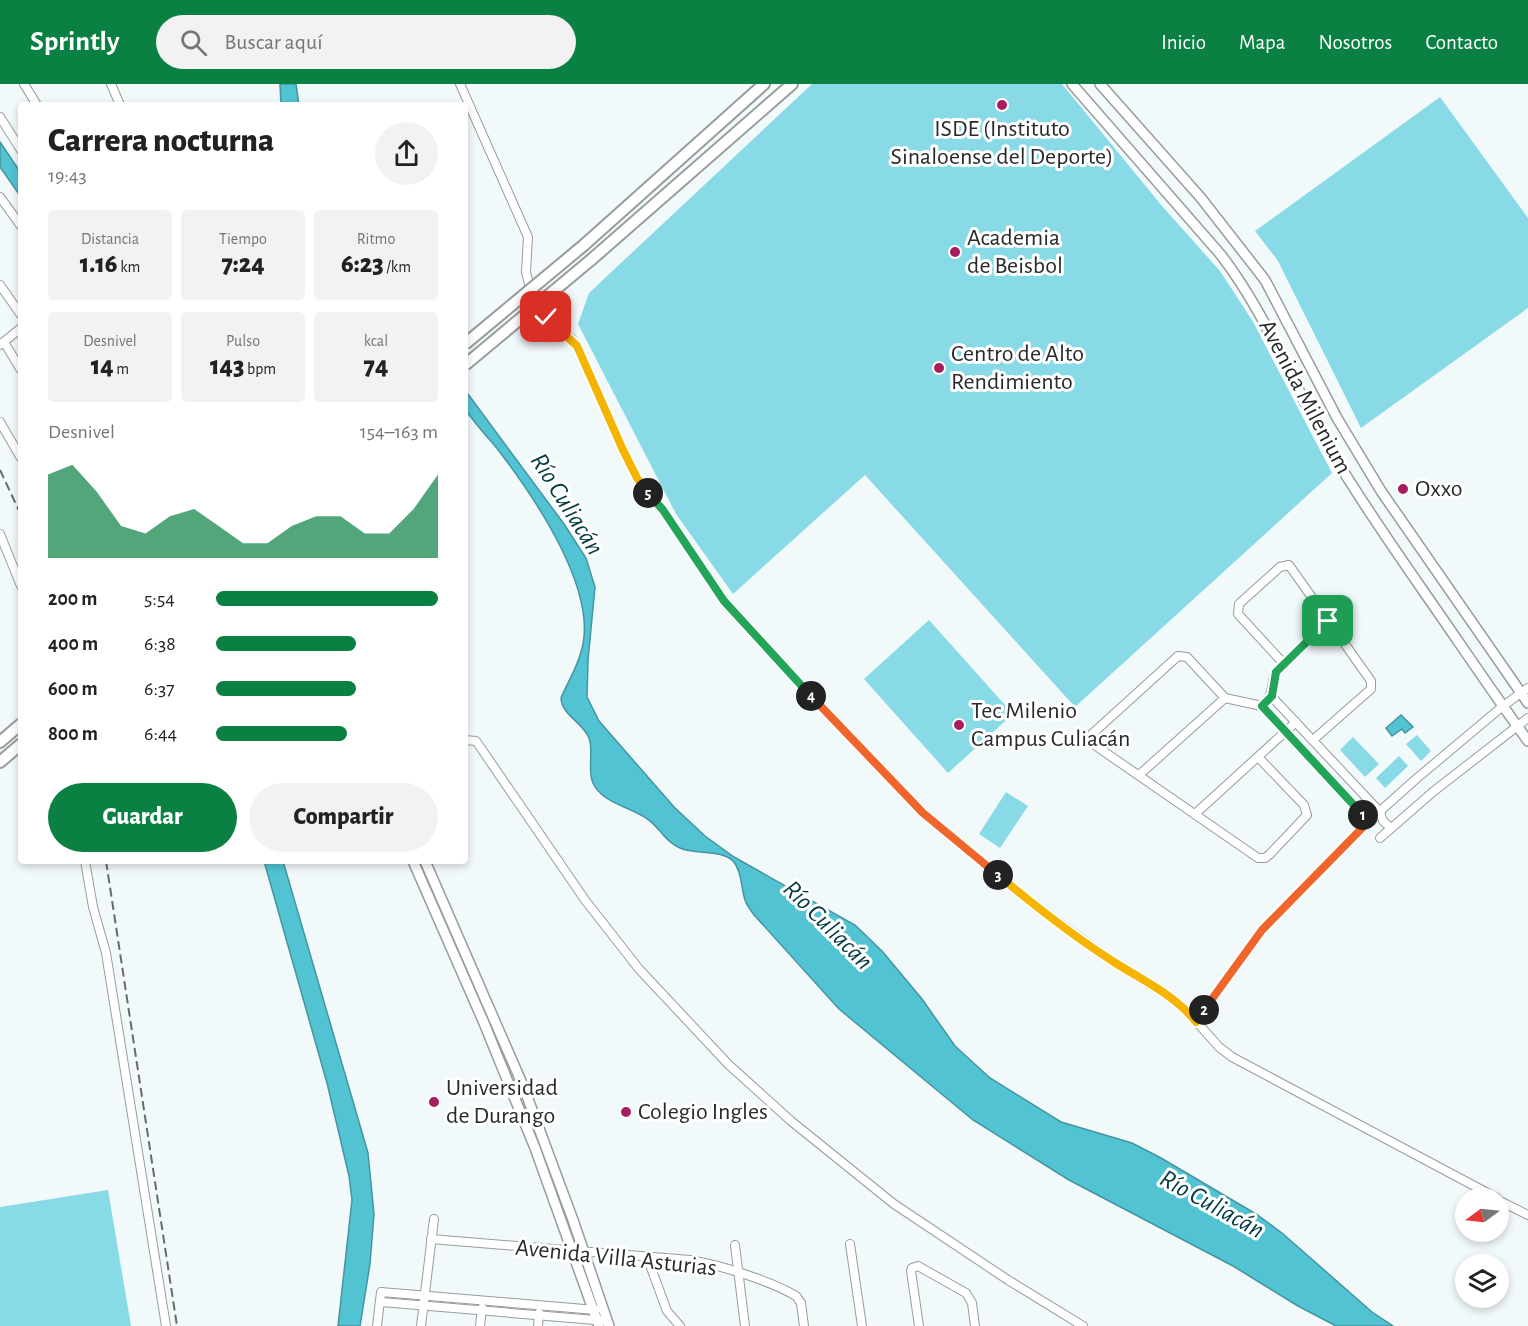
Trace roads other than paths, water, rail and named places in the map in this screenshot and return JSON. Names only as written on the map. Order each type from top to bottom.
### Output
[{"type":"main road","points":[[468,342],[584,245],[764,84]]},
{"type":"main road","points":[[468,362],[592,259],[792,84]]},
{"type":"main road","points":[[0,742],[18,727]]},
{"type":"main road","points":[[0,762],[18,747]]},
{"type":"street","points":[[24,84],[36,102]]},
{"type":"street","points":[[111,84],[119,102]]},
{"type":"street","points":[[460,84],[528,237],[527,277],[535,301],[555,328],[571,338],[577,346],[637,478],[663,510],[724,601],[850,738],[923,813],[1035,905],[1112,961],[1177,1002],[1219,1047],[1233,1057],[1477,1188]]},
{"type":"street","name":"Avenida Milenium","points":[[1072,84],[1230,267],[1259,312],[1350,482],[1528,741]]},
{"type":"street","name":"Avenida Milenium","points":[[1100,84],[1201,198],[1266,280],[1337,418],[1381,490],[1525,690],[1528,702]]},
{"type":"street","points":[[0,117],[18,145]]},
{"type":"street","points":[[0,197],[18,222]]},
{"type":"street","points":[[1230,267],[1247,254]]},
{"type":"street","points":[[0,285],[18,311]]},
{"type":"street","points":[[18,330],[2,343],[18,366]]},
{"type":"street","points":[[0,422],[18,453]]},
{"type":"street","points":[[0,534],[18,578]]},
{"type":"street","points":[[1284,664],[1238,614],[1239,604],[1280,567],[1288,565],[1369,677],[1372,686],[1313,740]]},
{"type":"street","points":[[1262,706],[1272,696],[1276,672],[1328,621]]},
{"type":"street","points":[[1258,757],[1304,805],[1307,811],[1307,815],[1265,858],[1258,858],[1096,746],[1092,742],[1092,734],[1178,656],[1186,657],[1225,698],[1262,706],[1369,821],[1383,821]]},
{"type":"street","points":[[1196,1022],[1262,930],[1369,821],[1416,779],[1525,690]]},
{"type":"street","points":[[1272,696],[1380,812],[1383,821],[1391,828]]},
{"type":"street","points":[[1140,775],[1225,698]]},
{"type":"street","points":[[1380,838],[1434,791],[1528,718]]},
{"type":"street","points":[[1195,814],[1296,722]]},
{"type":"street","points":[[468,741],[476,741],[585,900],[639,969],[728,1064],[791,1121],[894,1203],[1008,1280],[1083,1326]]},
{"type":"street","points":[[86,864],[93,907],[106,953],[166,1326]]},
{"type":"street","points":[[414,864],[489,1033],[535,1148],[593,1310],[603,1323]]},
{"type":"street","points":[[426,864],[524,1088],[604,1310],[603,1323]]},
{"type":"street","points":[[1509,1205],[1528,1215]]},
{"type":"street","points":[[421,1326],[434,1219]]},
{"type":"street","name":"Avenida Villa Asturias","points":[[431,1239],[690,1260],[738,1273],[796,1296],[801,1304],[804,1326]]},
{"type":"street","points":[[850,1244],[862,1326]]},
{"type":"street","points":[[735,1245],[745,1326]]},
{"type":"street","points":[[647,1257],[667,1311],[680,1326]]},
{"type":"street","points":[[919,1326],[911,1278],[912,1268],[918,1266],[966,1293],[972,1303],[975,1326]]},
{"type":"street","points":[[377,1326],[381,1292],[604,1310]]},
{"type":"street","points":[[480,1326],[483,1300]]},
{"type":"street","points":[[381,1302],[603,1323]]},
{"type":"street","points":[[538,1326],[540,1305]]},
{"type":"water","points":[[280,84],[296,84],[299,102],[281,102]]},
{"type":"water","points":[[0,142],[18,169],[18,193],[0,167]]},
{"type":"water","name":"Río Culiacán","points":[[468,394],[564,524],[586,558],[595,587],[587,697],[599,721],[674,807],[705,836],[734,857],[855,925],[882,951],[922,999],[955,1046],[990,1078],[1061,1122],[1132,1143],[1256,1214],[1282,1233],[1372,1312],[1393,1326],[1336,1326],[1298,1306],[1233,1266],[1069,1180],[973,1120],[839,1009],[755,916],[745,900],[738,870],[733,861],[715,853],[680,848],[646,818],[602,795],[591,778],[589,738],[565,710],[561,698],[581,652],[584,628],[581,602],[573,574],[560,546],[529,493],[499,451],[468,413]]},
{"type":"water","points":[[1401,715],[1413,727],[1405,733],[1402,729],[1392,736],[1386,728]]},
{"type":"water","points":[[265,864],[284,864],[368,1153],[374,1214],[370,1264],[360,1326],[338,1326],[352,1200],[349,1176],[327,1083]]},
{"type":"railway","points":[[0,470],[18,509]]},
{"type":"railway","points":[[106,864],[177,1326]]},
{"type":"place","name":"ISDE (Instituto Sinaloense del Deporte)","points":[[1002,105]]},
{"type":"place","name":"Academia de Beisbol","points":[[955,252]]},
{"type":"place","name":"Centro de Alto Rendimiento","points":[[939,368]]},
{"type":"place","name":"Oxxo","points":[[1403,489]]},
{"type":"place","name":"Tec Milenio Campus Culiacán","points":[[959,725]]},
{"type":"place","name":"Universidad de Durango","points":[[434,1102]]},
{"type":"place","name":"Colegio Ingles","points":[[626,1112]]}]
